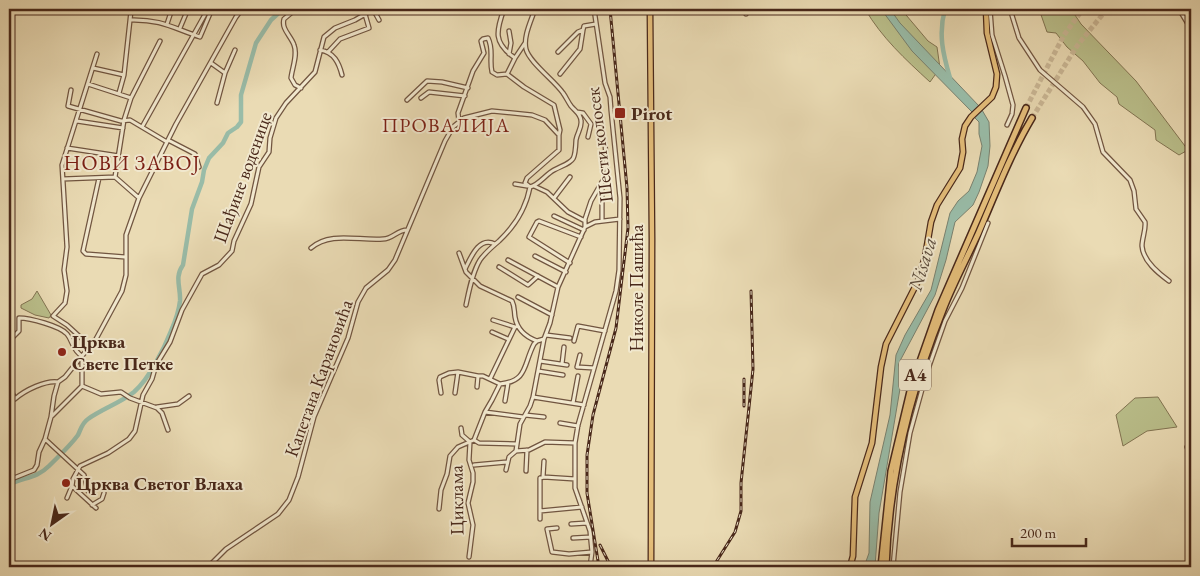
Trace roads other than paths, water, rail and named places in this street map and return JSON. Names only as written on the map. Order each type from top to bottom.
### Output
[{"type":"highway","name":"A4","points":[[881,567],[891,471],[911,386],[941,304],[1026,108]]},
{"type":"highway","name":"A4","points":[[886,567],[889,525],[900,449],[919,375],[944,307],[1008,163],[1032,118]]},
{"type":"main road","name":"Николе Пашића","points":[[650,9],[652,206],[651,567]]},
{"type":"main road","points":[[850,567],[853,556],[855,497],[872,443],[883,353],[892,331],[918,282],[937,205],[960,168],[963,152],[963,130],[968,120],[988,102],[995,91],[998,79],[987,32],[986,9]]},
{"type":"street","points":[[119,93],[124,75],[131,11],[134,9]]},
{"type":"street","points":[[167,24],[172,9]]},
{"type":"street","points":[[180,28],[188,9]]},
{"type":"street","points":[[142,127],[208,9]]},
{"type":"street","points":[[130,20],[147,19],[180,28],[200,37],[212,9]]},
{"type":"street","points":[[9,386],[15,399],[36,386],[58,382],[65,378],[90,346],[113,309],[125,280],[127,231],[139,198],[168,141],[242,9]]},
{"type":"street","points":[[296,9],[287,16],[283,22],[283,27],[296,50],[291,78],[295,85],[301,88]]},
{"type":"street","points":[[374,9],[379,20]]},
{"type":"street","name":"Шађине воденице","points":[[78,468],[82,464],[103,456],[132,435],[136,427],[143,396],[152,379],[156,365],[170,342],[182,310],[202,274],[219,265],[232,251],[234,241],[251,204],[259,167],[269,152],[270,138],[276,118],[286,103],[315,72],[324,37],[332,30],[374,9]]},
{"type":"street","points":[[406,9],[421,10]]},
{"type":"street","points":[[504,9],[497,32],[500,44],[515,58]]},
{"type":"street","points":[[507,74],[525,43],[535,9]]},
{"type":"street","name":"Шести колосек","points":[[590,567],[591,537],[575,488],[575,443],[617,283],[620,257],[620,198],[611,104],[605,82],[594,9]]},
{"type":"street","points":[[746,9],[746,14]]},
{"type":"street","points":[[990,9],[992,35],[1013,109],[1008,125]]},
{"type":"street","points":[[1010,9],[1020,38],[1040,70],[1083,107],[1095,124],[1102,150],[1111,162],[1130,180],[1134,188],[1136,209],[1145,222],[1142,245],[1144,252],[1155,269],[1169,280]]},
{"type":"street","points":[[1179,9],[1191,29]]},
{"type":"street","points":[[328,52],[340,39],[369,28],[365,14]]},
{"type":"street","points":[[560,74],[580,49],[584,26],[596,24]]},
{"type":"street","points":[[558,52],[578,32],[583,30]]},
{"type":"street","points":[[509,31],[511,44],[509,54]]},
{"type":"street","points":[[530,186],[525,183],[527,178],[559,150],[560,130],[554,105],[507,74],[497,75],[492,72],[492,48],[488,38],[484,38],[481,42],[484,53],[473,72],[464,96],[458,113],[459,121],[470,116],[492,111],[532,115],[545,120],[559,135]]},
{"type":"street","points":[[115,177],[124,120],[131,98],[160,41]]},
{"type":"street","points":[[466,305],[473,278],[481,260],[508,232],[521,214],[528,199],[530,186],[569,163],[576,153],[576,137],[582,125],[581,118],[563,93],[529,56],[525,43]]},
{"type":"street","points":[[217,103],[225,73],[234,50]]},
{"type":"street","points":[[320,50],[328,52],[337,61],[342,75]]},
{"type":"street","points":[[90,346],[67,325],[53,316],[62,307],[66,298],[65,264],[67,247],[62,164],[97,54]]},
{"type":"street","points":[[211,63],[225,73]]},
{"type":"street","points":[[93,68],[124,75]]},
{"type":"street","points":[[407,100],[426,81],[442,82],[468,88]]},
{"type":"street","points":[[88,84],[131,98]]},
{"type":"street","points":[[71,90],[68,106],[130,120],[195,154],[199,167]]},
{"type":"street","points":[[421,98],[429,92],[464,96]]},
{"type":"street","points":[[577,112],[583,113],[591,124],[588,136]]},
{"type":"street","points":[[77,121],[123,128]]},
{"type":"street","name":"Капетана Карановића","points":[[208,567],[226,549],[278,514],[289,500],[298,477],[314,418],[348,338],[358,302],[366,288],[391,266],[445,141],[459,121]]},
{"type":"street","points":[[516,451],[520,424],[533,397],[545,337],[558,288],[584,229],[590,202],[607,173],[605,143]]},
{"type":"street","points":[[67,148],[118,156]]},
{"type":"street","points":[[62,179],[115,177],[139,198]]},
{"type":"street","points":[[554,198],[570,177]]},
{"type":"street","points":[[99,178],[83,251],[86,254],[125,257]]},
{"type":"street","points":[[515,184],[546,191],[570,213],[585,221]]},
{"type":"street","points":[[602,184],[602,220]]},
{"type":"street","points":[[554,216],[584,229]]},
{"type":"street","points":[[584,229],[592,223],[602,220],[620,219]]},
{"type":"street","points":[[570,263],[529,237],[538,221],[548,223],[581,237]]},
{"type":"street","points":[[893,567],[904,463],[926,375],[945,321],[962,288],[988,223]]},
{"type":"street","points":[[311,248],[320,241],[333,239],[385,239],[398,231],[408,230]]},
{"type":"street","points":[[465,269],[476,249],[482,244],[490,242],[495,244]]},
{"type":"street","points":[[459,253],[465,269],[473,278],[484,288],[512,301],[515,306],[516,327],[508,339],[490,379]]},
{"type":"street","points":[[535,256],[566,272]]},
{"type":"street","points":[[508,260],[558,288]]},
{"type":"street","points":[[499,267],[528,285],[538,276]]},
{"type":"street","points":[[518,297],[552,315]]},
{"type":"street","points":[[9,341],[19,331],[19,318],[30,319],[65,332],[69,335],[71,343],[81,356],[82,386],[51,418]]},
{"type":"street","points":[[493,320],[516,327],[537,341]]},
{"type":"street","points":[[574,341],[578,326],[605,331]]},
{"type":"street","points":[[492,332],[508,339]]},
{"type":"street","points":[[441,393],[440,377],[449,373],[458,372],[482,375],[500,384],[513,382],[519,377],[537,341],[545,337],[570,338]]},
{"type":"street","points":[[562,364],[564,346]]},
{"type":"street","points":[[580,355],[578,367],[594,368]]},
{"type":"street","points":[[540,361],[567,365]]},
{"type":"street","points":[[538,371],[563,375]]},
{"type":"street","points":[[455,393],[458,372]]},
{"type":"street","points":[[477,387],[478,376]]},
{"type":"street","points":[[573,403],[578,376]]},
{"type":"street","points":[[9,480],[34,470],[37,465],[39,452],[51,418],[58,382]]},
{"type":"street","points":[[506,401],[508,383]]},
{"type":"street","name":"Циклама","points":[[469,557],[473,525],[468,503],[473,482],[473,473],[469,460],[472,441],[500,384]]},
{"type":"street","points":[[82,386],[101,394],[118,391],[130,398],[157,408],[162,413],[168,430]]},
{"type":"street","points":[[157,408],[180,403],[189,396]]},
{"type":"street","points":[[533,397],[584,405]]},
{"type":"street","points":[[485,412],[544,416]]},
{"type":"street","points":[[560,423],[578,426]]},
{"type":"street","name":"Циклама","points":[[461,428],[462,435],[472,441]]},
{"type":"street","points":[[45,439],[84,475],[88,491]]},
{"type":"street","points":[[472,441],[479,443],[517,444]]},
{"type":"street","name":"Циклама","points":[[439,509],[450,456],[458,447],[472,441]]},
{"type":"street","points":[[506,470],[511,454],[516,451],[527,450],[545,442],[575,443]]},
{"type":"street","points":[[1187,447],[1191,460]]},
{"type":"street","points":[[526,471],[527,450]]},
{"type":"street","points":[[540,519],[539,481],[543,477],[544,461]]},
{"type":"street","points":[[474,465],[507,462]]},
{"type":"street","points":[[67,498],[78,468]]},
{"type":"street","points":[[543,477],[575,479]]},
{"type":"street","points":[[72,486],[96,508]]},
{"type":"street","points":[[92,505],[102,499],[104,494]]},
{"type":"street","points":[[540,511],[582,507]]},
{"type":"street","points":[[571,524],[587,522]]},
{"type":"street","points":[[557,528],[547,529],[552,552],[569,554],[592,552]]},
{"type":"street","points":[[572,538],[591,537]]},
{"type":"waterway","points":[[9,485],[34,476],[44,470],[72,443],[86,421],[134,392],[145,380],[156,363],[178,312],[180,301],[179,274],[183,265],[192,209],[202,182],[204,170],[209,158],[223,143],[228,133],[241,122],[241,95],[256,43],[271,20],[283,9]]},
{"type":"waterway","points":[[945,9],[942,44],[950,78]]},
{"type":"tunnel","points":[[1026,108],[1064,35],[1083,9]]},
{"type":"tunnel","points":[[1032,118],[1077,46],[1107,9]]},
{"type":"railway","points":[[599,567],[587,493],[587,455],[593,415],[616,328],[628,228],[627,188],[610,9]]},
{"type":"railway","points":[[713,567],[735,532],[741,511],[741,483],[753,369],[751,291]]},
{"type":"railway","points":[[744,379],[744,406]]},
{"type":"railway","points":[[600,545],[611,567]]},
{"type":"place","name":"Pirot","points":[[620,113]]},
{"type":"place","name":"Црква Свете Петке","points":[[62,352]]},
{"type":"place","name":"Црква Светог Влаха","points":[[66,483]]},
{"type":"district","name":"ПРОВАЛИЈА","points":[[446,125]]},
{"type":"district","name":"НОВИ ЗАВОЈ","points":[[132,163]]},
{"type":"water label","name":"Nisava","points":[[922,264]]}]
